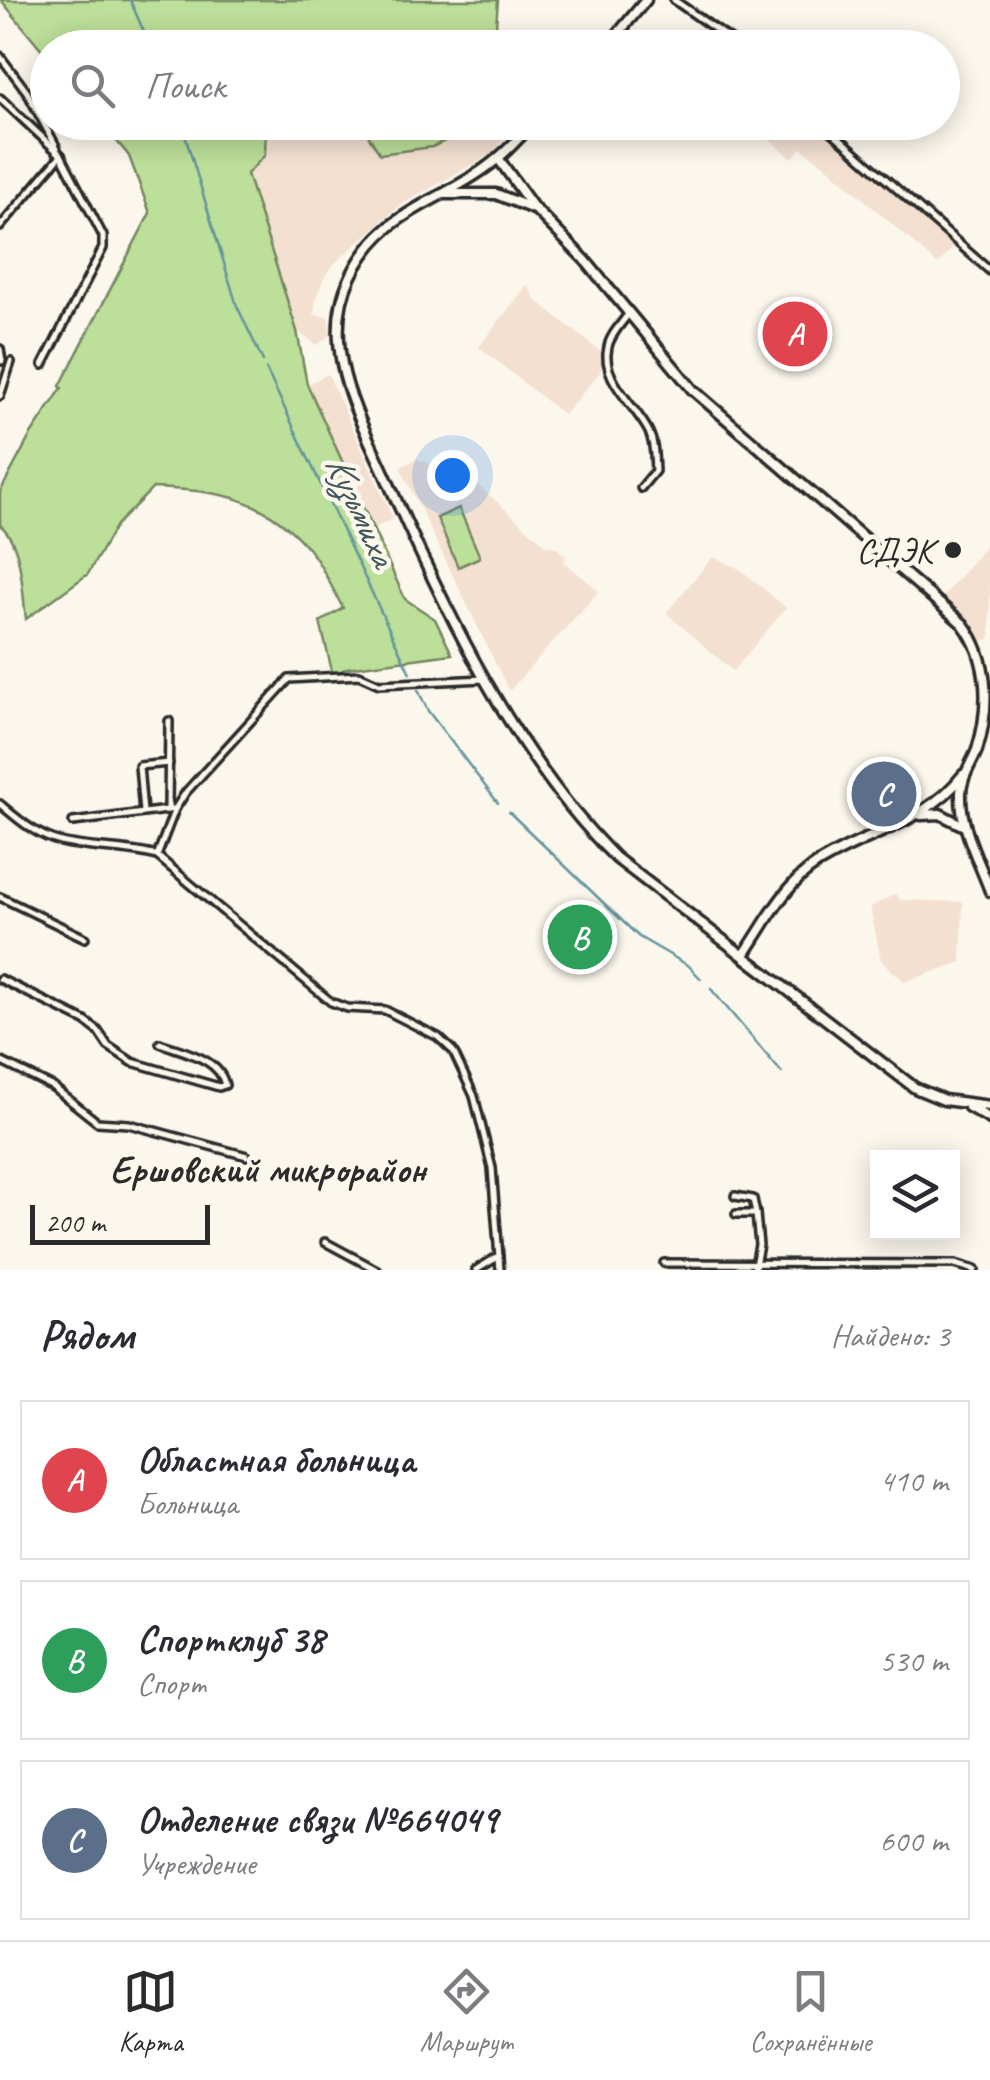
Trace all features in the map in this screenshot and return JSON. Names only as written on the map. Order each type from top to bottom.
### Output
[{"type":"main road","points":[[621,30],[646,0]]},
{"type":"main road","points":[[516,140],[472,177],[387,226],[364,254],[342,295],[338,340],[348,388],[418,549],[487,679],[547,776],[596,838],[642,879],[915,1088],[990,1119]]},
{"type":"main road","points":[[498,158],[536,210],[572,245],[702,399],[948,609],[985,653],[986,715],[978,750],[967,770],[945,796],[917,816],[846,849],[804,874],[786,893],[744,955]]},
{"type":"main road","points":[[437,195],[496,194],[536,210]]},
{"type":"main road","points":[[967,770],[960,797],[966,828],[990,891]]},
{"type":"main road","points":[[917,816],[940,814],[966,828]]},
{"type":"main road","points":[[960,1104],[990,1106]]},
{"type":"street","points":[[674,0],[716,30]]},
{"type":"street","points":[[0,56],[30,96]]},
{"type":"street","points":[[1,101],[30,127]]},
{"type":"street","points":[[44,140],[61,155]]},
{"type":"street","points":[[43,364],[103,248],[103,236],[53,140]]},
{"type":"street","points":[[841,140],[990,271]]},
{"type":"street","points":[[0,227],[61,155]]},
{"type":"street","points":[[629,312],[610,341],[608,360],[616,386],[647,428],[653,445],[654,472],[641,488]]},
{"type":"street","points":[[0,350],[2,361]]},
{"type":"street","points":[[0,396],[12,362]]},
{"type":"street","points":[[74,822],[172,809],[288,679],[359,674],[379,684],[487,679]]},
{"type":"street","points":[[158,856],[172,809],[169,721]]},
{"type":"street","points":[[144,813],[139,766],[169,763]]},
{"type":"street","points":[[0,804],[28,827],[64,843],[132,849],[158,856],[339,1006],[385,1010],[438,1037],[453,1051],[474,1096],[492,1168],[500,1270]]},
{"type":"street","points":[[0,897],[85,938]]},
{"type":"street","points":[[0,980],[85,1021],[108,1046],[132,1062],[218,1088],[224,1085],[221,1073],[211,1063],[160,1043]]},
{"type":"street","points":[[0,1061],[53,1087],[97,1122],[129,1124],[247,1156]]},
{"type":"street","points":[[735,1196],[753,1198],[759,1244],[754,1268]]},
{"type":"street","points":[[736,1214],[756,1214]]},
{"type":"street","points":[[325,1242],[377,1270]]},
{"type":"street","points":[[476,1270],[499,1256]]},
{"type":"street","points":[[664,1263],[754,1268],[956,1264],[975,1270]]},
{"type":"shaded area","points":[[265,140],[371,140],[380,154],[432,147],[447,140],[502,140],[495,152],[402,204],[335,263],[316,297],[314,314],[328,317],[331,335],[317,345],[297,331],[246,173],[265,155]]},
{"type":"shaded area","points":[[770,140],[834,140],[954,246],[938,265],[825,165],[801,148],[792,158]]},
{"type":"shaded area","points":[[527,285],[536,300],[602,353],[601,371],[564,415],[479,347]]},
{"type":"shaded area","points":[[328,374],[393,519],[372,529],[307,384]]},
{"type":"shaded area","points":[[418,459],[441,468],[449,460],[546,545],[566,556],[564,562],[599,591],[509,691],[400,467]]},
{"type":"shaded area","points":[[990,541],[990,639],[982,641],[967,620],[941,599]]},
{"type":"shaded area","points":[[713,557],[740,569],[786,608],[733,671],[666,613]]},
{"type":"shaded area","points":[[895,894],[901,900],[963,902],[961,962],[905,982],[881,960],[870,907]]},
{"type":"green space","points":[[1,0],[498,0],[496,30],[30,30],[30,35]]},
{"type":"green space","points":[[116,140],[265,140],[265,155],[247,174],[297,331],[307,384],[405,599],[435,619],[452,654],[347,668],[333,675],[320,622],[343,608],[312,553],[295,534],[260,509],[222,495],[178,489],[153,488],[116,525],[88,574],[26,619],[17,556],[8,533],[0,525],[0,492],[62,388],[150,213],[129,156]]},
{"type":"green space","points":[[371,140],[447,140],[432,147],[380,154]]},
{"type":"green space","points":[[459,508],[480,557],[458,567],[437,518]]},
{"type":"waterway","name":"Кузьмиха","points":[[130,0],[143,30]]},
{"type":"waterway","name":"Кузьмиха","points":[[186,140],[237,306],[263,361]]},
{"type":"waterway","name":"Кузьмиха","points":[[266,369],[410,673]]},
{"type":"waterway","name":"Кузьмиха","points":[[418,690],[428,711],[498,803]]},
{"type":"waterway","name":"Кузьмиха","points":[[509,812],[639,937],[689,966],[701,979]]},
{"type":"waterway","name":"Кузьмиха","points":[[711,989],[782,1073]]},
{"type":"place","name":"Областная больница","points":[[795,334]]},
{"type":"place","name":"СДЭК","points":[[953,550]]},
{"type":"place","name":"Отделение связи №664049","points":[[884,794]]},
{"type":"place","name":"Спортклуб 38","points":[[580,937]]},
{"type":"district","name":"Ершовский микрорайон","points":[[268,1169]]}]
